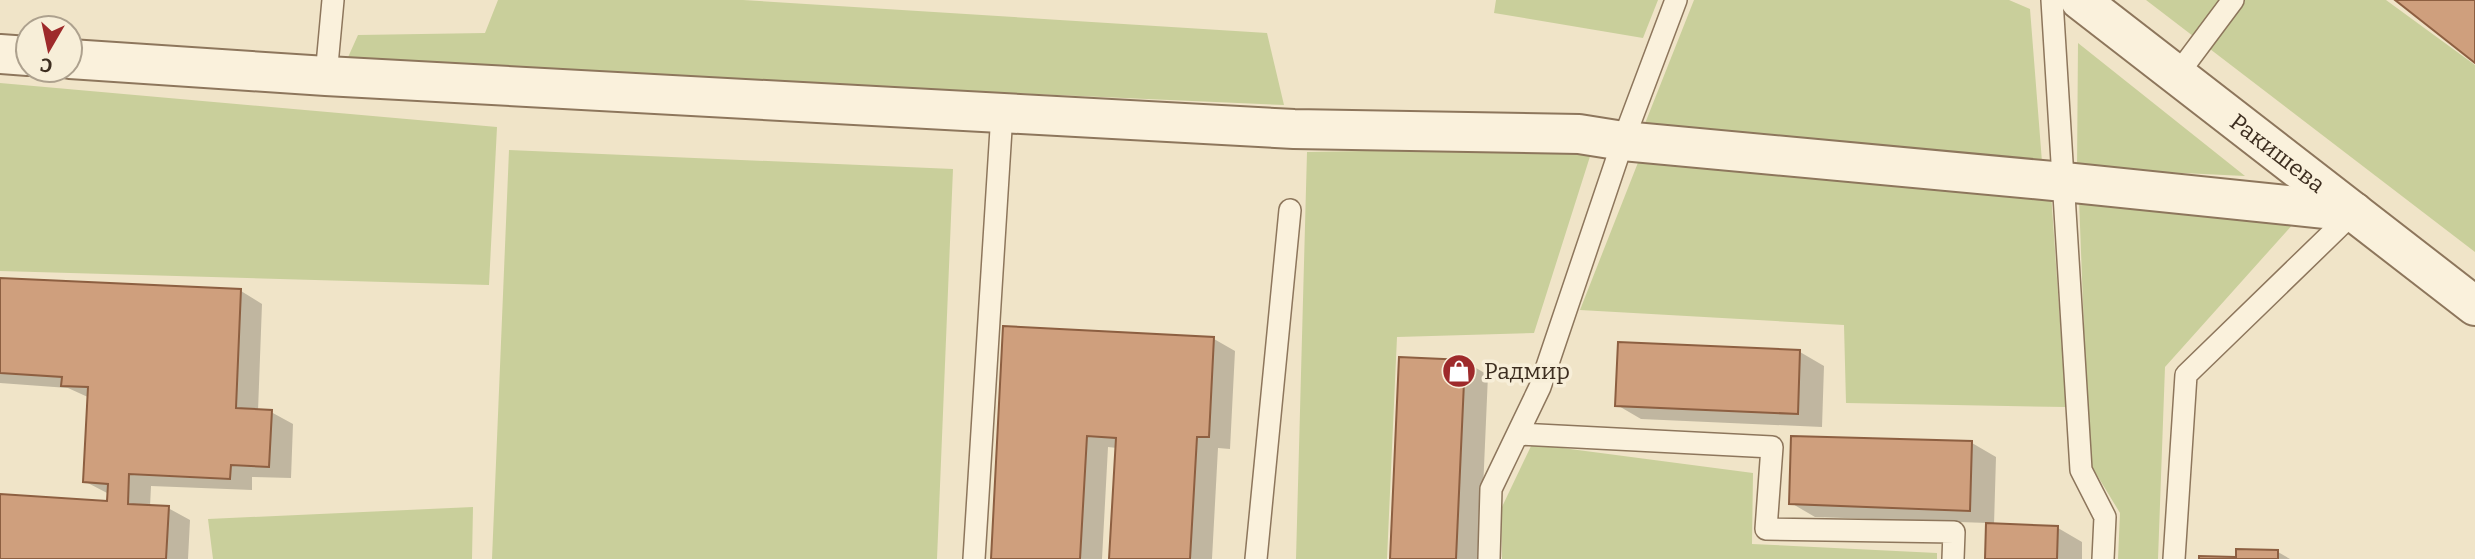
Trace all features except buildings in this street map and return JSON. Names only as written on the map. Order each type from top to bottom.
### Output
[{"type":"street","name":"Ракишева","points":[[2080,0],[2475,306]]},
{"type":"street","points":[[84,60],[326,76],[1294,129],[1579,134],[1623,141],[2354,212]]},
{"type":"lane","points":[[326,76],[333,0]]},
{"type":"lane","points":[[1489,559],[1491,489],[1540,387],[1623,141],[1676,0]]},
{"type":"lane","points":[[2052,0],[2081,470],[2105,517],[2103,559]]},
{"type":"lane","points":[[2177,75],[2232,0]]},
{"type":"lane","points":[[974,559],[1002,113]]},
{"type":"lane","points":[[1256,559],[1290,210]]},
{"type":"lane","points":[[2174,559],[2186,375],[2354,212]]},
{"type":"lane","points":[[1518,434],[1772,447],[1766,529],[1954,532],[1953,559]]},
{"type":"green space","points":[[498,0],[743,0],[1267,33],[1284,105],[345,64],[358,35],[485,33]]},
{"type":"green space","points":[[1496,0],[1658,0],[1643,38],[1494,13]]},
{"type":"green space","points":[[1694,0],[2009,0],[2030,9],[2042,162],[1642,131]]},
{"type":"green space","points":[[2146,0],[2386,0],[2475,65],[2475,252]]},
{"type":"green space","points":[[2078,43],[2245,176],[2077,168]]},
{"type":"green space","points":[[0,83],[497,127],[489,285],[0,271]]},
{"type":"green space","points":[[1593,147],[1534,333],[1397,337],[1387,559],[1296,559],[1307,152]]},
{"type":"green space","points":[[509,150],[953,169],[937,559],[492,559]]},
{"type":"green space","points":[[1639,160],[2051,193],[2066,407],[1846,403],[1844,325],[1580,310]]},
{"type":"green space","points":[[2079,199],[2294,223],[2165,367],[2158,559],[2118,559],[2120,513],[2089,462]]},
{"type":"green space","points":[[1532,444],[1753,473],[1752,544],[1937,553],[1937,559],[1502,559],[1501,509]]},
{"type":"green space","points":[[473,507],[472,559],[213,559],[208,519]]},
{"type":"place","name":"Радмир","points":[[1459,371]]}]
